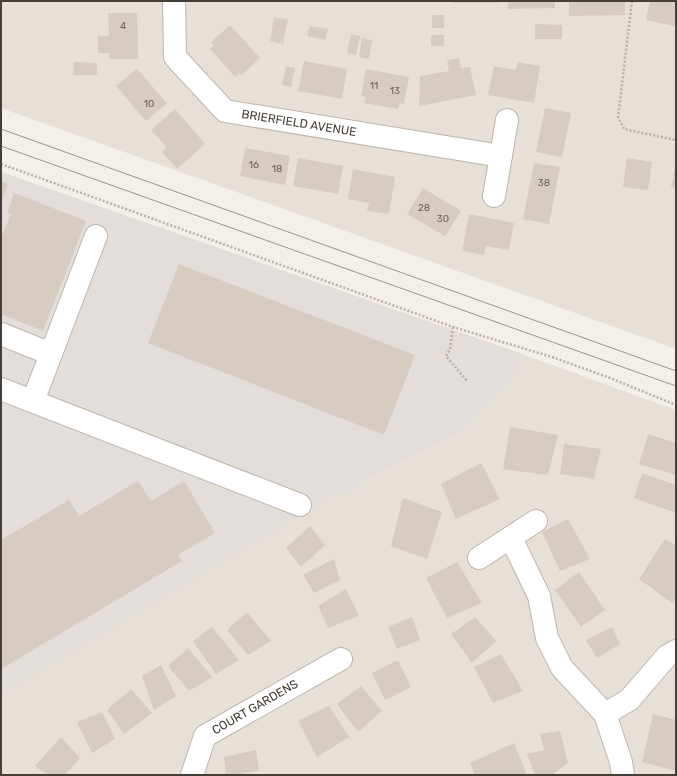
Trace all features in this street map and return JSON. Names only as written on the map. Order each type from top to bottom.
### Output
[{"type":"street","name":"BRIERFIELD AVENUE","points":[[174,1],[175,57],[225,111],[501,156]]},
{"type":"street","points":[[494,196],[507,120]]},
{"type":"street","points":[[34,401],[96,236]]},
{"type":"street","points":[[1,334],[51,354]]},
{"type":"street","points":[[1,389],[300,505]]},
{"type":"street","points":[[479,558],[536,521]]},
{"type":"street","points":[[511,538],[538,596],[548,638],[562,668],[605,714],[624,775]]},
{"type":"street","points":[[605,714],[629,700],[667,656],[676,651]]},
{"type":"street","name":"COURT GARDENS","points":[[192,775],[205,736],[341,659]]},
{"type":"path","points":[[632,1],[618,117],[624,130],[676,140]]},
{"type":"path","points":[[1,164],[453,327],[552,357],[610,378],[676,405]]},
{"type":"path","points":[[453,327],[450,349],[446,356],[467,381]]},
{"type":"shaded area","points":[[1,1],[676,1],[676,349],[1,108]]},
{"type":"shaded area","points":[[1,172],[522,354],[676,410],[676,775],[1,775]]},
{"type":"shaded area","points":[[1,172],[522,354],[513,375],[464,430],[342,491],[1,694]]},
{"type":"shaded area","points":[[124,224],[176,245],[137,342],[295,406],[284,433],[260,423],[248,453],[63,380],[70,362],[75,364],[84,342],[79,339]]},
{"type":"shaded area","points":[[453,354],[513,375],[464,430],[416,415],[435,363],[448,366]]},
{"type":"shaded area","points":[[339,424],[375,437],[353,494],[318,481]]},
{"type":"shaded area","points":[[1,448],[11,451],[39,511],[1,534]]},
{"type":"building","points":[[453,1],[498,1],[498,3],[453,3]]},
{"type":"building","points":[[508,1],[555,1],[555,8],[508,9]]},
{"type":"building","points":[[569,1],[625,1],[625,15],[569,16]]},
{"type":"building","points":[[650,1],[676,1],[676,18],[674,26],[646,20]]},
{"type":"building","points":[[108,13],[137,13],[138,59],[109,59],[109,53],[98,53],[98,36],[109,36]]},
{"type":"building","points":[[432,15],[444,15],[444,28],[432,28]]},
{"type":"building","points":[[274,17],[288,19],[283,44],[270,41]]},
{"type":"building","points":[[535,24],[562,25],[562,39],[535,39]]},
{"type":"building","points":[[230,25],[260,58],[241,76],[239,73],[235,77],[210,49],[214,45],[211,42]]},
{"type":"building","points":[[310,26],[328,29],[325,40],[307,36]]},
{"type":"building","points":[[351,34],[360,36],[356,55],[347,53]]},
{"type":"building","points":[[431,35],[444,35],[444,46],[431,46]]},
{"type":"building","points":[[362,38],[372,40],[369,59],[359,57]]},
{"type":"building","points":[[459,58],[461,68],[470,67],[476,95],[419,106],[420,76],[449,71],[447,60]]},
{"type":"building","points":[[304,61],[347,69],[342,99],[298,91]]},
{"type":"building","points":[[74,62],[97,63],[97,75],[73,75]]},
{"type":"building","points":[[518,62],[540,66],[534,103],[488,95],[494,66],[516,70]]},
{"type":"building","points":[[286,66],[295,68],[291,87],[282,85]]},
{"type":"building","points":[[137,69],[167,103],[146,121],[116,86]]},
{"type":"building","points":[[366,69],[409,77],[404,104],[400,103],[398,109],[364,103],[366,97],[361,96]]},
{"type":"building","points":[[545,108],[571,113],[562,157],[536,152]]},
{"type":"building","points":[[175,109],[205,144],[177,169],[162,152],[167,147],[151,130]]},
{"type":"building","points":[[245,148],[290,156],[285,185],[240,176]]},
{"type":"building","points":[[298,158],[343,166],[338,194],[293,186]]},
{"type":"building","points":[[627,158],[652,162],[648,190],[623,187]]},
{"type":"building","points":[[534,163],[560,167],[549,224],[523,219]]},
{"type":"building","points":[[676,168],[676,188],[671,187]]},
{"type":"building","points":[[353,169],[395,177],[389,214],[367,211],[369,203],[348,199]]},
{"type":"building","points":[[1,181],[8,184],[1,203]]},
{"type":"building","points":[[423,188],[461,211],[445,236],[407,214]]},
{"type":"building","points":[[14,193],[86,221],[43,331],[1,314],[1,238],[11,214],[7,213]]},
{"type":"building","points":[[469,214],[514,223],[509,250],[486,246],[484,255],[462,251]]},
{"type":"building","points":[[179,264],[415,355],[384,435],[148,343]]},
{"type":"building","points":[[510,427],[558,435],[548,475],[503,469]]},
{"type":"building","points":[[648,434],[676,443],[676,475],[639,464]]},
{"type":"building","points":[[564,444],[601,449],[594,479],[560,474]]},
{"type":"building","points":[[481,463],[500,499],[456,519],[441,484]]},
{"type":"building","points":[[642,473],[676,485],[676,513],[634,498]]},
{"type":"building","points":[[138,481],[151,501],[184,481],[215,533],[178,555],[182,561],[1,669],[1,540],[69,500],[79,516]]},
{"type":"building","points":[[403,498],[442,512],[427,559],[391,546]]},
{"type":"building","points":[[568,519],[590,559],[560,571],[542,532]]},
{"type":"building","points":[[310,526],[325,545],[301,567],[286,548]]},
{"type":"building","points":[[665,539],[676,545],[676,597],[672,603],[639,579]]},
{"type":"building","points":[[334,559],[340,580],[314,593],[303,575]]},
{"type":"building","points":[[457,562],[482,603],[447,618],[426,578]]},
{"type":"building","points":[[579,572],[605,610],[581,627],[555,590]]},
{"type":"building","points":[[346,589],[359,616],[328,628],[318,606]]},
{"type":"building","points":[[247,612],[271,641],[248,655],[227,630]]},
{"type":"building","points":[[412,617],[420,640],[397,649],[388,627]]},
{"type":"building","points":[[475,617],[496,641],[472,663],[451,634]]},
{"type":"building","points":[[212,627],[239,660],[216,674],[193,641]]},
{"type":"building","points":[[612,627],[620,644],[597,658],[586,640]]},
{"type":"building","points":[[188,648],[212,677],[189,691],[168,666]]},
{"type":"building","points":[[501,654],[523,691],[493,703],[474,667]]},
{"type":"building","points":[[398,660],[411,687],[385,700],[372,673]]},
{"type":"building","points":[[161,665],[176,696],[154,710],[142,676]]},
{"type":"building","points":[[361,686],[382,711],[358,732],[337,704]]},
{"type":"building","points":[[131,689],[152,713],[124,734],[107,710]]},
{"type":"building","points":[[329,706],[349,737],[317,757],[298,721]]},
{"type":"building","points":[[102,712],[115,739],[92,753],[77,722]]},
{"type":"building","points":[[653,714],[676,720],[676,771],[642,762]]},
{"type":"building","points":[[560,731],[568,763],[552,775],[535,775],[527,754],[544,750],[540,734]]},
{"type":"building","points":[[61,737],[80,758],[65,775],[47,775],[35,766]]},
{"type":"building","points":[[514,743],[527,775],[475,775],[470,763]]},
{"type":"building","points":[[256,750],[259,770],[237,775],[226,775],[224,757]]},
{"type":"tram line","points":[[1,129],[676,371]]},
{"type":"tram line","points":[[1,146],[676,386]]}]
